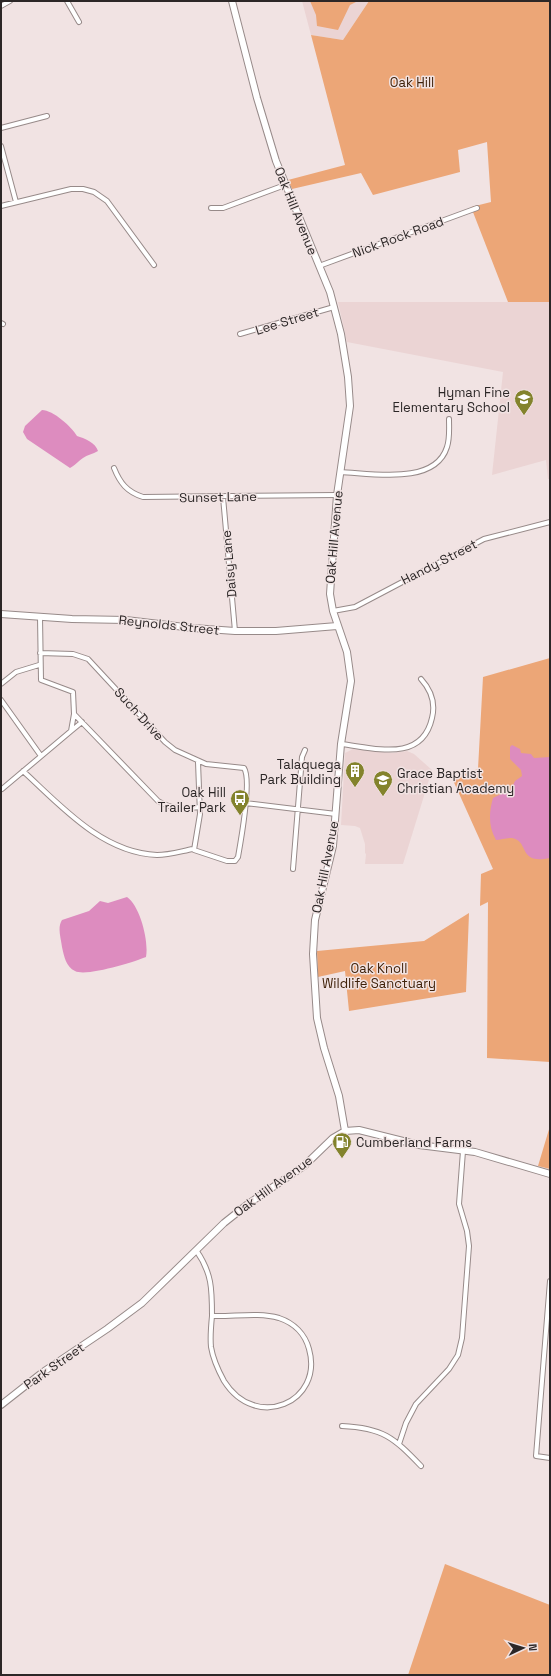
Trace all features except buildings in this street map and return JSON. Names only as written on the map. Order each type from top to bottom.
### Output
[{"type":"main road","name":"Oak Hill Avenue","points":[[107,1329],[156,1291],[238,1210],[304,1166],[333,1138],[345,1131],[339,1096],[320,1033],[314,994],[313,966],[315,920],[332,846],[341,744],[351,681],[347,652],[337,626],[330,599],[330,581],[340,472],[350,406],[349,387],[341,334],[334,307],[319,266],[285,185],[264,123],[232,1]]},
{"type":"main road","name":"Reynolds Street","points":[[1,614],[40,618],[126,620],[193,628],[235,631],[276,631],[337,626]]},
{"type":"main road","points":[[345,1131],[360,1130],[419,1145],[490,1155],[550,1174]]},
{"type":"main road","name":"Park Street","points":[[1,1405],[52,1366],[107,1329]]},
{"type":"street","points":[[1,6],[10,1]]},
{"type":"street","points":[[67,1],[79,22]]},
{"type":"street","points":[[1,128],[47,116]]},
{"type":"street","points":[[1,146],[16,202]]},
{"type":"street","points":[[211,208],[223,208],[285,185]]},
{"type":"street","points":[[1,206],[71,189],[83,189],[96,192],[107,201],[154,265]]},
{"type":"street","name":"Nick Rock Road","points":[[319,266],[478,208]]},
{"type":"street","name":"Lee Street","points":[[240,334],[334,307]]},
{"type":"street","points":[[340,472],[413,474],[425,471],[437,463],[447,447],[449,419]]},
{"type":"street","name":"Sunset Lane","points":[[114,468],[123,486],[136,495],[143,497],[338,495]]},
{"type":"street","name":"Daisy Lane","points":[[223,497],[235,631]]},
{"type":"street","name":"Handy Street","points":[[333,611],[355,607],[484,539],[550,522]]},
{"type":"street","points":[[40,618],[41,680],[73,692],[74,714],[71,731]]},
{"type":"street","name":"Such Drive","points":[[40,653],[73,654],[88,659],[165,742],[175,750],[198,762],[244,768],[247,778],[245,803]]},
{"type":"street","points":[[1,684],[16,672],[40,665]]},
{"type":"street","points":[[341,744],[395,749],[406,748],[416,744],[429,728],[434,710],[429,688],[421,679]]},
{"type":"street","points":[[1,700],[41,756]]},
{"type":"street","points":[[74,714],[158,801],[168,808],[179,809],[200,807]]},
{"type":"street","points":[[2,789],[82,722]]},
{"type":"street","points":[[293,869],[302,757],[305,750]]},
{"type":"street","points":[[193,849],[198,831],[200,807],[198,762]]},
{"type":"street","points":[[23,771],[70,815],[95,833],[123,847],[138,851],[161,854],[193,849]]},
{"type":"street","points":[[193,849],[197,853],[235,861],[238,857],[245,803],[336,814]]},
{"type":"street","points":[[399,1444],[410,1413],[423,1396],[449,1369],[460,1347],[469,1246],[467,1231],[459,1204],[463,1151]]},
{"type":"street","points":[[196,1250],[204,1261],[211,1282],[213,1293],[212,1316],[211,1347],[219,1372],[236,1396],[247,1404],[267,1408],[288,1402],[298,1395],[306,1385],[311,1373],[312,1358],[308,1343],[300,1331],[290,1323],[277,1318],[262,1316],[212,1316]]},
{"type":"street","points":[[550,1281],[536,1456],[550,1458]]},
{"type":"street","points":[[342,1426],[372,1429],[386,1435],[399,1444],[421,1466]]},
{"type":"shaded area","points":[[302,1],[369,1],[343,40],[311,35]]},
{"type":"shaded area","name":"Hyman Fine Elementary School","points":[[338,302],[550,302],[550,479],[548,479],[546,460],[492,475],[503,372],[347,342]]},
{"type":"shaded area","points":[[42,410],[57,416],[71,428],[77,436],[92,443],[98,451],[80,460],[70,468],[27,439],[23,432],[25,426]]},
{"type":"shaded area","points":[[512,745],[520,749],[521,753],[531,754],[534,758],[550,757],[550,858],[540,859],[528,856],[521,843],[517,840],[512,838],[496,840],[493,835],[490,824],[490,814],[493,798],[511,789],[515,781],[522,776],[521,770],[510,759],[510,747]]},
{"type":"shaded area","name":"Grace Baptist Christian Academy","points":[[353,749],[392,753],[407,751],[414,754],[432,770],[403,864],[365,864],[365,844],[360,828],[341,825],[345,753]]},
{"type":"shaded area","points":[[127,897],[132,902],[140,916],[145,933],[147,950],[146,957],[99,971],[81,972],[75,971],[69,967],[62,947],[60,930],[62,920],[89,911],[100,901],[108,903]]},
{"type":"green space","points":[[310,1],[358,1],[350,5],[338,30],[317,26],[316,15]]},
{"type":"green space","name":"Oak Hill","points":[[369,1],[550,1],[550,302],[508,302],[471,207],[491,202],[487,142],[458,150],[460,172],[373,195],[361,173],[292,189],[288,180],[345,165],[311,35],[343,40]]},
{"type":"green space","points":[[550,658],[550,1062],[487,1058],[488,902],[480,906],[481,874],[493,869],[452,778],[478,769],[483,677]]},
{"type":"green space","name":"Oak Knoll Wildlife Sanctuary","points":[[469,913],[466,992],[349,1011],[345,971],[318,977],[317,951],[424,941]]},
{"type":"green space","points":[[550,1126],[550,1169],[538,1166]]},
{"type":"green space","points":[[445,1564],[550,1605],[550,1675],[408,1675]]},
{"type":"place","name":"Hyman Fine Elementary School","points":[[524,416]]},
{"type":"place","name":"Talaquega Park Building","points":[[355,788]]},
{"type":"place","name":"Grace Baptist Christian Academy","points":[[383,797]]},
{"type":"place","name":"Oak Hill Trailer Park","points":[[240,816]]},
{"type":"place","name":"Cumberland Farms","points":[[342,1159]]}]
